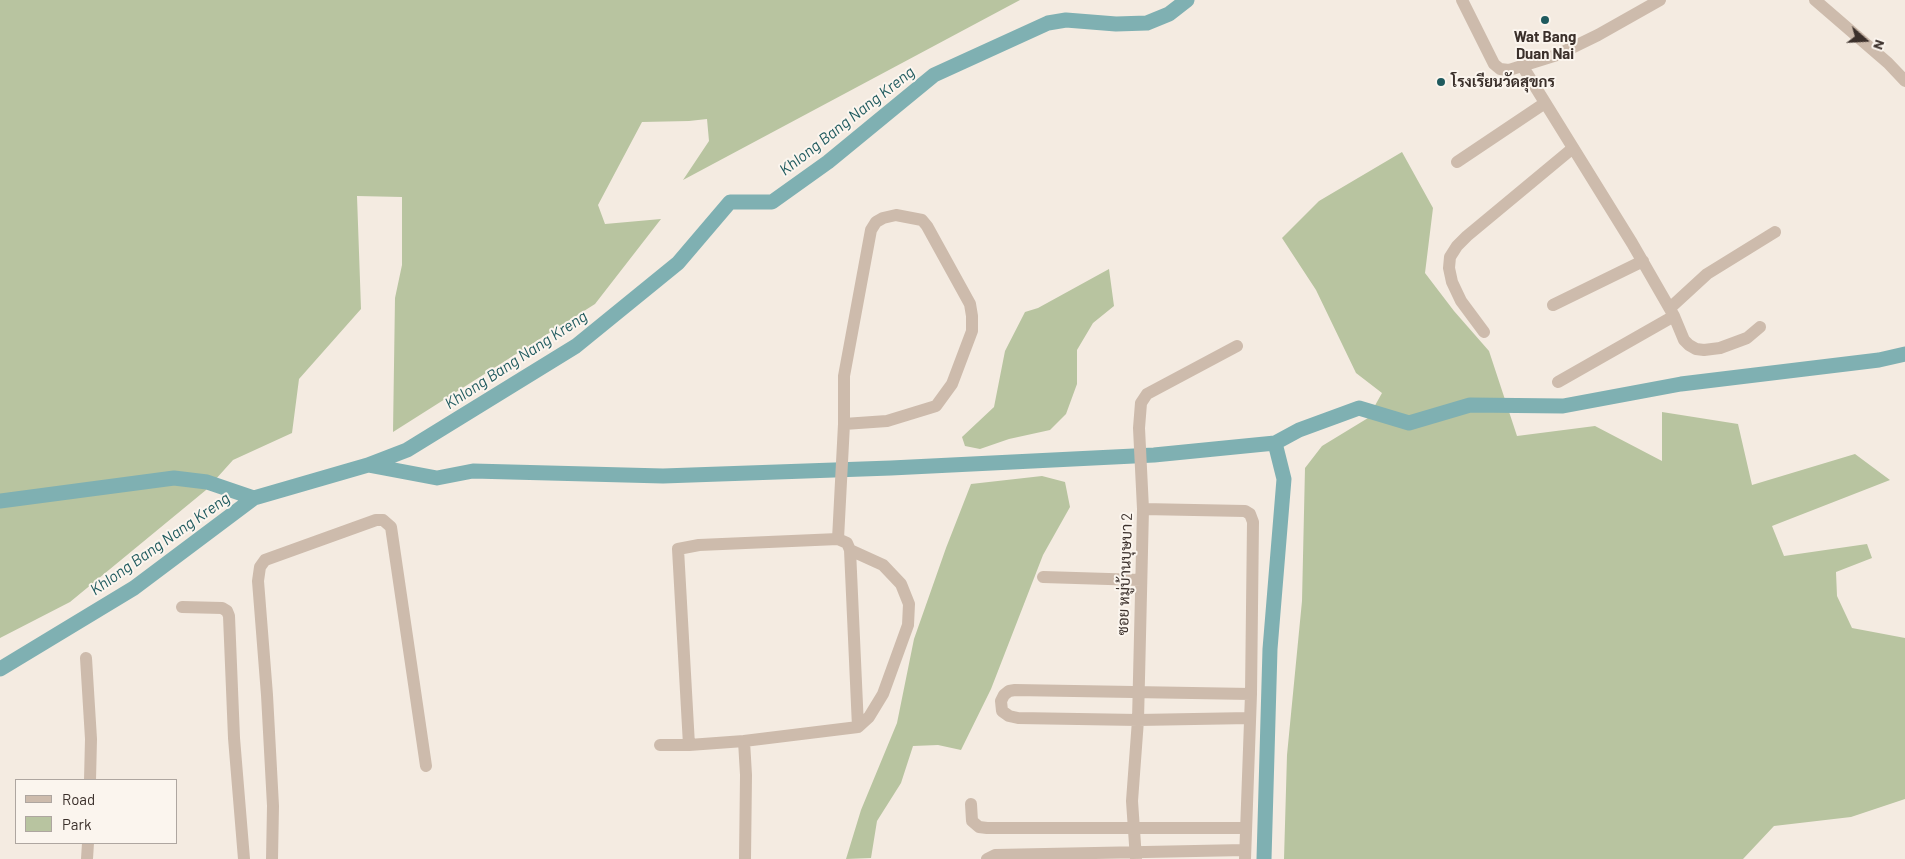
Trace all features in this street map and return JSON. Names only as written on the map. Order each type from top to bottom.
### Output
[{"type":"street","points":[[1462,0],[1494,64],[1500,69],[1509,70],[1557,55],[1598,36],[1660,0]]},
{"type":"street","points":[[1815,0],[1888,63],[1905,81]]},
{"type":"street","points":[[1523,67],[1643,262],[1672,312],[1684,340],[1696,349],[1720,348],[1747,338],[1760,327]]},
{"type":"street","points":[[1457,162],[1545,103]]},
{"type":"street","points":[[1484,332],[1461,301],[1452,282],[1449,268],[1450,256],[1467,236],[1573,148]]},
{"type":"street","points":[[838,539],[844,424],[844,376],[871,230],[876,222],[896,215],[922,220],[931,232],[970,304],[972,331],[964,354],[952,384],[936,406],[887,421],[844,424]]},
{"type":"street","points":[[1558,382],[1672,312],[1707,274],[1775,232]]},
{"type":"street","points":[[1553,305],[1643,262]]},
{"type":"street","name":"ซอย หมู่บ้านบุษบา 2","points":[[1136,856],[1130,830],[1138,720],[1143,509],[1139,428],[1141,403],[1147,394],[1237,346]]},
{"type":"street","points":[[988,859],[995,855],[1136,856],[1245,854],[1251,694],[1253,522],[1250,514],[1244,511],[1143,509]]},
{"type":"street","points":[[272,859],[273,806],[268,694],[258,581],[260,567],[265,560],[376,520],[383,520],[391,527],[426,766]]},
{"type":"street","points":[[689,746],[678,549],[699,545],[838,539],[847,543],[850,550],[858,727]]},
{"type":"street","points":[[660,746],[689,746],[744,741],[858,727],[869,717],[883,694],[908,624],[909,604],[901,584],[883,564],[850,550]]},
{"type":"street","points":[[1043,577],[1141,580]]},
{"type":"street","points":[[182,607],[222,608],[227,611],[229,616],[234,738],[244,859]]},
{"type":"street","points":[[86,658],[91,739],[90,779]]},
{"type":"street","points":[[1250,718],[1138,720],[1018,718],[1008,716],[1002,711],[1001,701],[1008,691],[1251,694]]},
{"type":"street","points":[[744,741],[746,859]]},
{"type":"street","points":[[971,804],[972,821],[979,827],[1130,830],[1246,828]]},
{"type":"street","points":[[1121,856],[1130,830]]},
{"type":"street","points":[[87,859],[88,844]]},
{"type":"green space","points":[[0,0],[1020,0],[683,180],[709,141],[707,119],[642,122],[598,205],[605,224],[661,219],[595,304],[393,432],[395,298],[402,265],[402,197],[357,196],[361,309],[299,379],[292,433],[233,460],[206,490],[70,602],[0,638]]},
{"type":"green space","points":[[1402,152],[1433,208],[1425,273],[1454,311],[1489,351],[1517,436],[1595,426],[1662,461],[1662,412],[1738,424],[1752,485],[1855,454],[1890,480],[1772,526],[1784,556],[1867,544],[1872,558],[1836,572],[1837,596],[1852,628],[1905,638],[1905,799],[1851,817],[1774,826],[1743,859],[1284,859],[1287,755],[1302,601],[1305,468],[1322,446],[1368,418],[1382,393],[1356,373],[1316,290],[1282,238],[1319,201]]},
{"type":"green space","points":[[1109,269],[1114,306],[1093,323],[1077,350],[1077,384],[1066,414],[1050,430],[1009,439],[980,449],[965,446],[962,437],[994,407],[1005,351],[1025,312],[1038,308]]},
{"type":"green space","points":[[1042,476],[1065,482],[1070,507],[1043,555],[991,689],[961,750],[938,745],[913,746],[901,783],[877,821],[871,858],[846,859],[861,810],[897,723],[914,639],[971,484]]},
{"type":"waterway","name":"Khlong Bang Nang Kreng","points":[[0,669],[134,588],[254,498],[368,465],[407,450],[576,346],[678,263],[730,202],[772,202],[828,162],[934,75],[1048,23],[1066,20],[1116,24],[1147,23],[1169,14],[1187,0]]},
{"type":"waterway","points":[[368,465],[437,478],[473,471],[663,476],[891,468],[1154,455],[1275,443],[1299,430],[1359,408],[1409,423],[1470,405],[1563,406],[1681,384],[1879,360],[1905,354]]},
{"type":"waterway","points":[[1264,859],[1270,649],[1284,479],[1275,443]]},
{"type":"waterway","points":[[0,501],[174,478],[207,482],[254,498]]},
{"type":"place","name":"Wat Bang Duan Nai","points":[[1545,20]]},
{"type":"place","name":"โรงเรียนวัดสุขกร","points":[[1441,82]]}]
